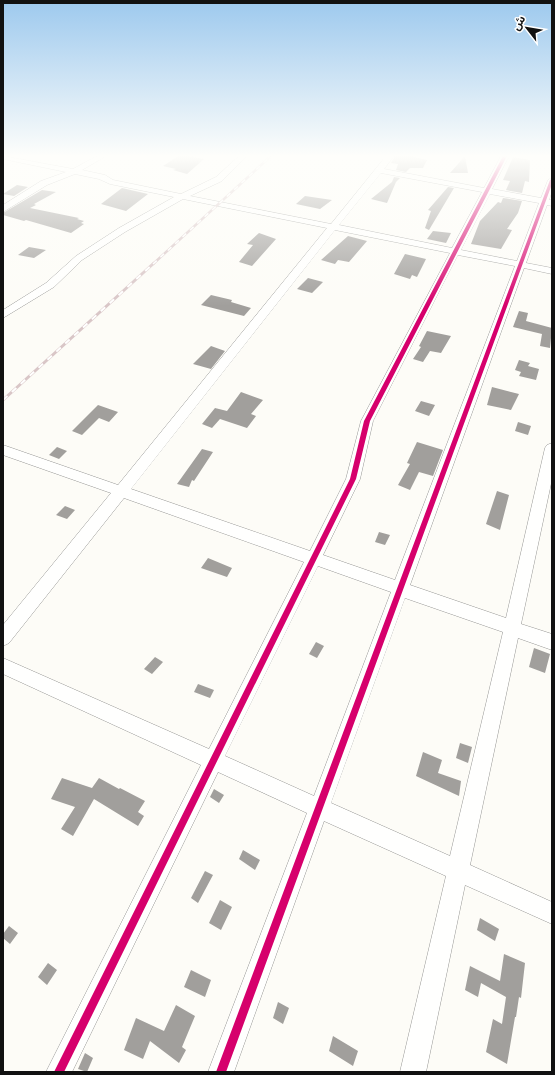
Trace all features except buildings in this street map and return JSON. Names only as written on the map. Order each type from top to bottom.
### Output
[{"type":"street","points":[[3,315],[50,284],[79,258],[122,230],[165,206]]},
{"type":"street","points":[[232,206],[552,271]]},
{"type":"street","points":[[3,638],[349,206]]},
{"type":"street","points":[[59,1072],[353,479],[367,421],[479,206]]},
{"type":"street","points":[[221,1072],[520,265],[546,206]]},
{"type":"street","points":[[413,1072],[552,448]]},
{"type":"street","points":[[3,450],[552,642]]},
{"type":"street","points":[[3,666],[552,913]]},
{"type":"railway","points":[[153,264],[216,206]]},
{"type":"railway","points":[[3,400],[154,263]]},
{"type":"cycle path","points":[[59,1072],[353,479],[367,421],[479,206]]},
{"type":"cycle path","points":[[221,1072],[542,206]]}]
